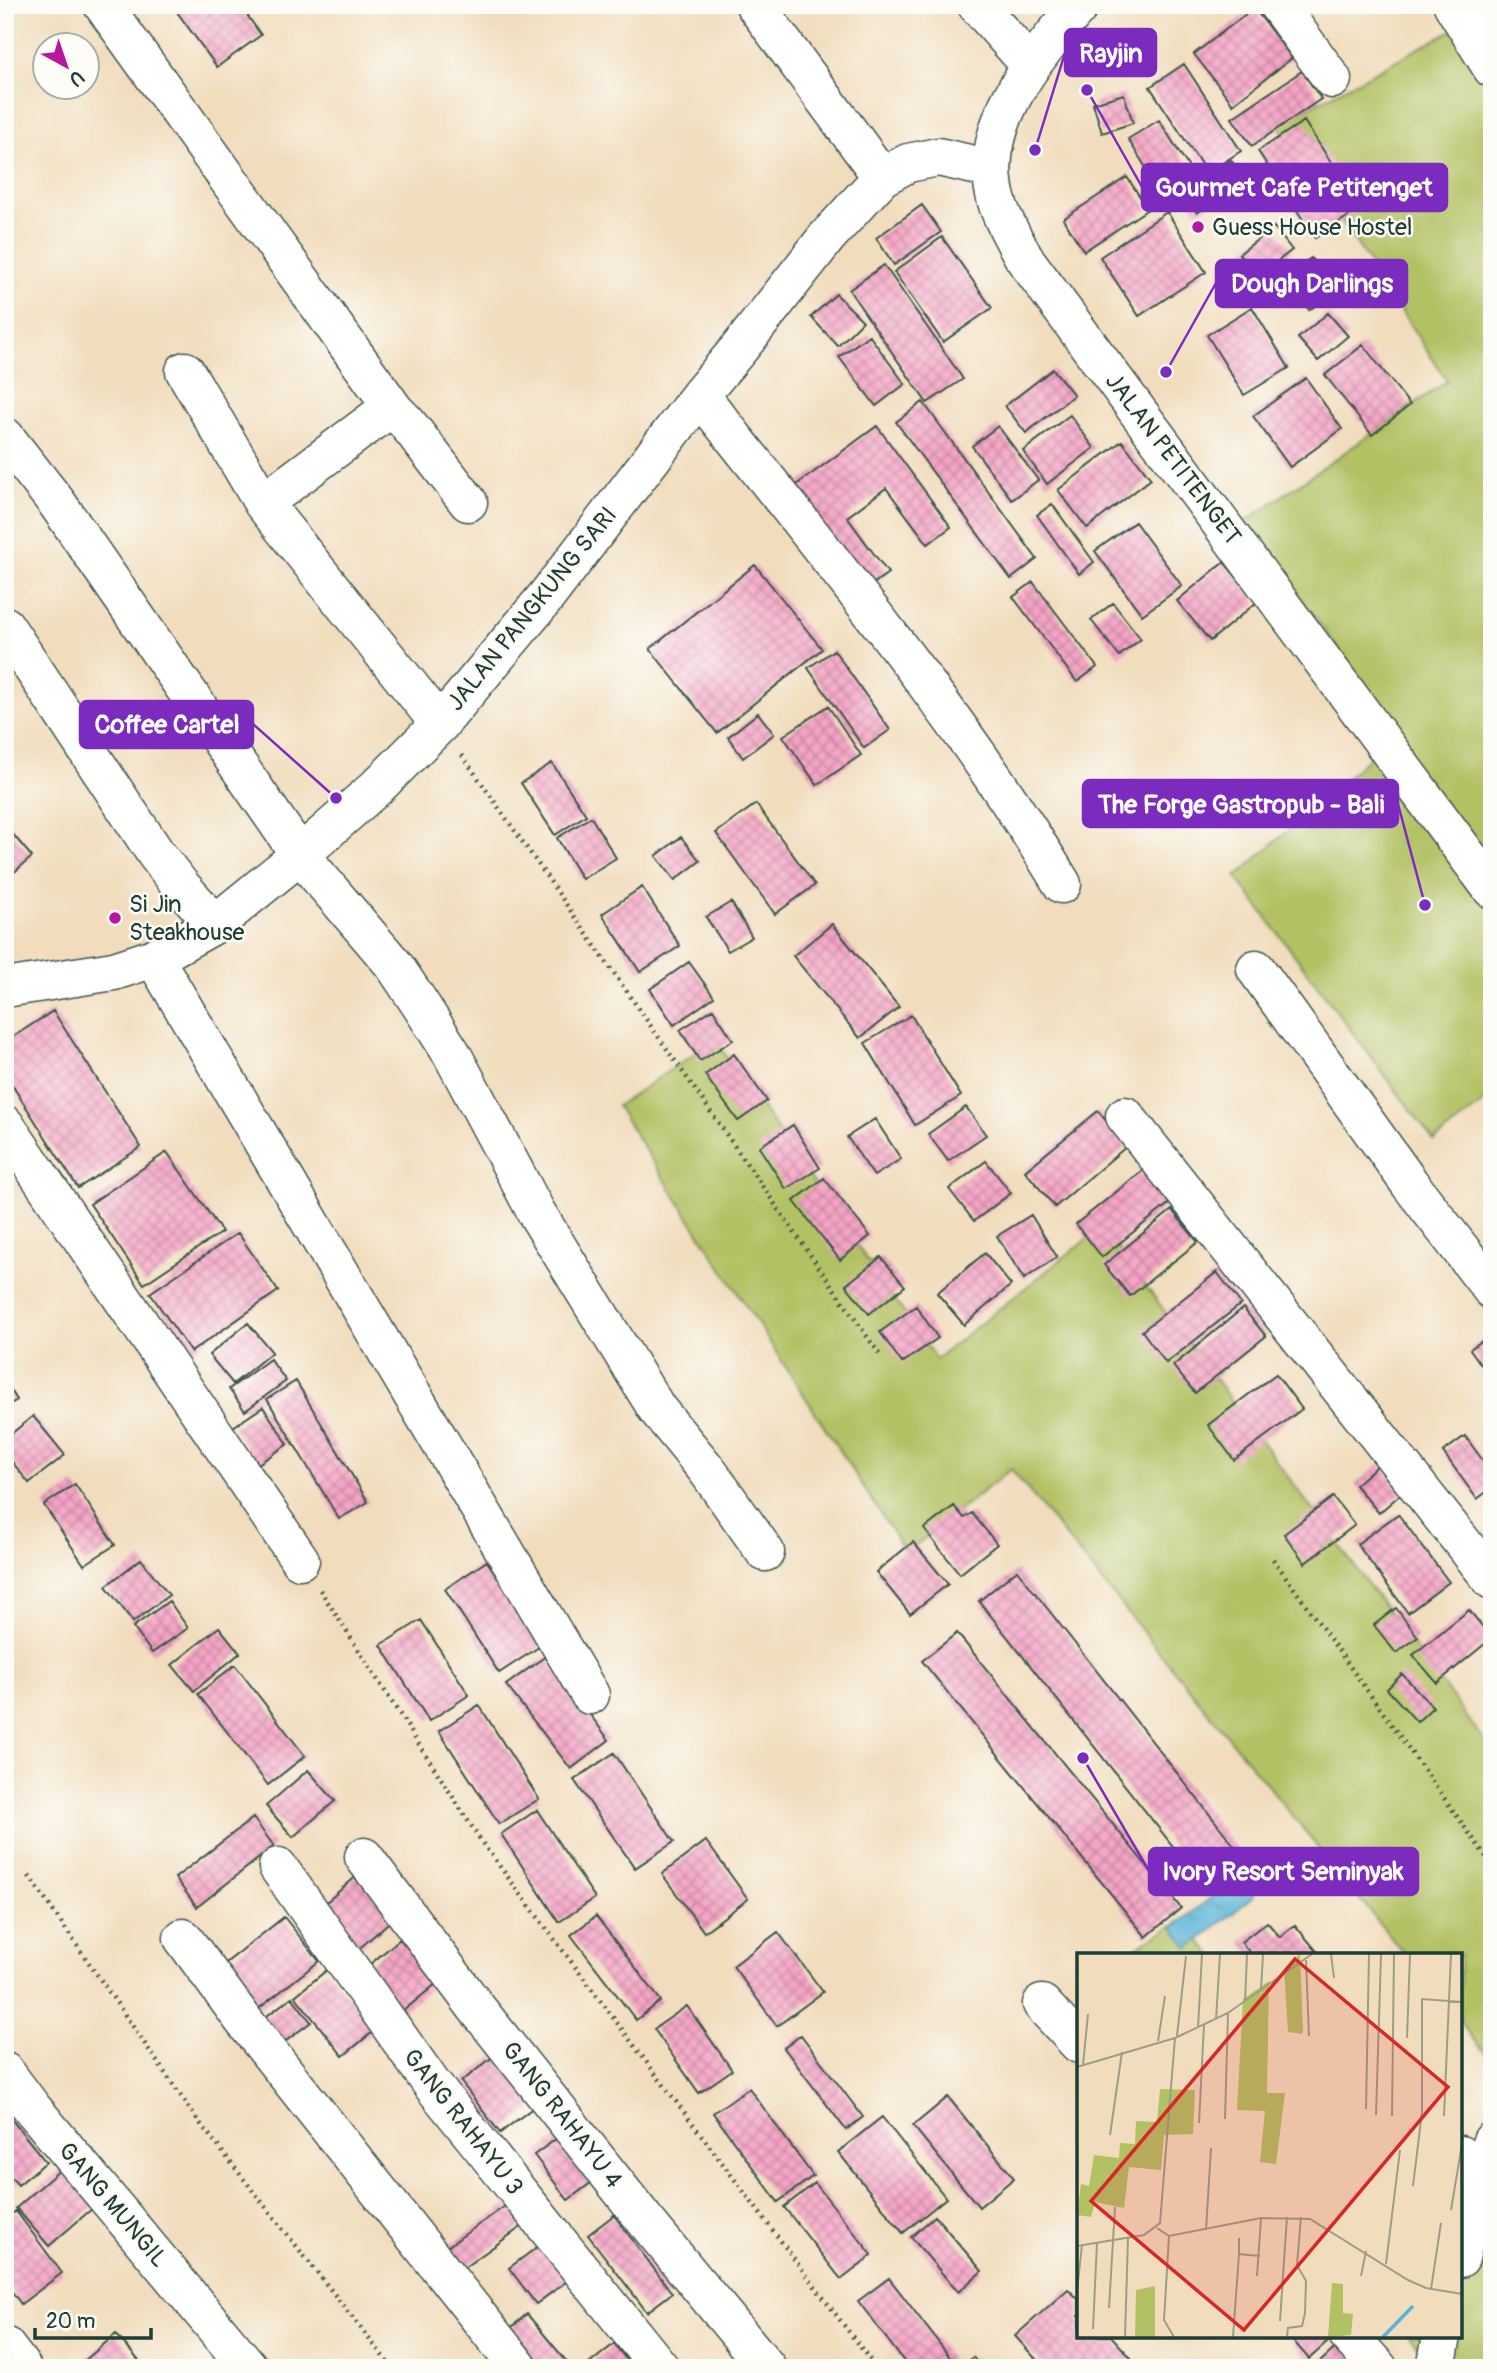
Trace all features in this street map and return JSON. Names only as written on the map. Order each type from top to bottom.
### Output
[{"type":"street","points":[[103,5],[395,411],[468,502]]},
{"type":"street","points":[[755,5],[882,177]]},
{"type":"street","points":[[977,5],[1031,66]]},
{"type":"street","name":"JALAN PETITENGET","points":[[1080,5],[1031,66],[1003,117],[995,143],[992,169],[998,205],[1024,258],[1492,889]]},
{"type":"street","points":[[1278,5],[1332,79]]},
{"type":"street","points":[[1453,5],[1492,68]]},
{"type":"street","name":"JALAN PANGKUNG SARI","points":[[6,987],[114,971],[154,958],[215,924],[300,855],[377,787],[440,724],[546,597],[700,395],[827,237],[882,177],[908,163],[938,157],[992,169]]},
{"type":"street","points":[[186,371],[263,503],[440,724]]},
{"type":"street","points":[[700,395],[917,672],[1019,814],[1062,884]]},
{"type":"street","points":[[263,503],[382,414],[395,411]]},
{"type":"street","points":[[5,437],[57,503],[300,855],[394,965],[452,1054],[536,1212],[657,1409],[707,1470],[765,1552]]},
{"type":"street","points":[[5,626],[156,854],[215,924]]},
{"type":"street","points":[[154,958],[590,1695]]},
{"type":"street","points":[[1256,969],[1410,1184],[1492,1290]]},
{"type":"street","points":[[1125,1116],[1492,1580]]},
{"type":"street","points":[[5,1125],[300,1560]]},
{"type":"street","name":"GANG RAHAYU 4","points":[[363,1857],[475,2006],[766,2368]]},
{"type":"street","name":"GANG RAHAYU 3","points":[[278,1867],[433,2086],[660,2368]]},
{"type":"street","points":[[183,1938],[244,2021],[519,2368]]},
{"type":"street","points":[[1042,2004],[1077,2042]]},
{"type":"street","name":"GANG MUNGIL","points":[[5,2072],[249,2368]]},
{"type":"street","points":[[1462,2240],[1470,2166],[1492,2141]]},
{"type":"street","points":[[1351,2338],[1378,2368]]},
{"type":"street","points":[[1436,2368],[1442,2338]]},
{"type":"street","points":[[5,2346],[22,2368]]},
{"type":"path","points":[[440,724],[880,1354]]},
{"type":"path","points":[[1273,1559],[1492,1866]]},
{"type":"path","points":[[300,1560],[483,1844],[876,2368]]},
{"type":"path","points":[[29,1876],[196,2118],[392,2368]]},
{"type":"green space","points":[[1470,5],[1492,5],[1492,1096],[1434,1141],[1236,877],[1399,731],[1245,522],[1447,381],[1278,124],[1475,18]]},
{"type":"green space","points":[[715,1040],[936,1359],[1102,1227],[1492,1751],[1492,2061],[1462,2025],[1462,1953],[1403,1953],[1011,1469],[906,1553],[617,1106]]},
{"type":"green space","points":[[1181,1921],[1211,1953],[1127,1953]]},
{"type":"green space","points":[[1462,2220],[1492,2251],[1492,2368],[1437,2368],[1410,2338],[1462,2338]]},
{"type":"water","points":[[1238,1876],[1254,1896],[1189,1948],[1173,1928]]},
{"type":"building","points":[[172,5],[240,5],[261,35],[217,67]]},
{"type":"building","points":[[1254,8],[1292,58],[1233,104],[1194,54]]},
{"type":"building","points":[[1184,64],[1241,151],[1207,173],[1150,87]]},
{"type":"building","points":[[1302,71],[1321,99],[1252,146],[1232,118]]},
{"type":"building","points":[[1124,94],[1133,123],[1102,133],[1093,103]]},
{"type":"building","points":[[1159,120],[1191,171],[1160,190],[1128,139]]},
{"type":"building","points":[[1304,121],[1361,208],[1315,238],[1258,151]]},
{"type":"building","points":[[1231,160],[1246,181],[1197,213],[1183,192]]},
{"type":"building","points":[[1127,177],[1148,209],[1084,251],[1063,219]]},
{"type":"building","points":[[922,205],[941,232],[894,265],[876,238]]},
{"type":"building","points":[[1167,212],[1206,272],[1139,316],[1100,257]]},
{"type":"building","points":[[1274,227],[1292,250],[1257,277],[1239,254]]},
{"type":"building","points":[[942,237],[992,308],[943,342],[894,272]]},
{"type":"building","points":[[1311,258],[1335,292],[1309,310],[1285,276]]},
{"type":"building","points":[[884,265],[963,379],[927,403],[849,290]]},
{"type":"building","points":[[836,294],[863,321],[838,346],[811,317]]},
{"type":"building","points":[[1252,307],[1289,368],[1244,395],[1207,335]]},
{"type":"building","points":[[1328,313],[1348,336],[1318,361],[1298,338]]},
{"type":"building","points":[[869,335],[905,384],[876,406],[839,357]]},
{"type":"building","points":[[1363,345],[1410,405],[1372,435],[1325,375]]},
{"type":"building","points":[[1053,369],[1074,395],[1026,433],[1005,406]]},
{"type":"building","points":[[1306,378],[1342,429],[1290,467],[1253,416]]},
{"type":"building","points":[[923,402],[1037,559],[1011,579],[896,422]]},
{"type":"building","points":[[1070,415],[1094,448],[1047,484],[1023,451]]},
{"type":"building","points":[[877,426],[951,527],[928,544],[886,488],[847,517],[888,573],[866,589],[791,489]]},
{"type":"building","points":[[998,426],[1038,480],[1012,500],[972,446]]},
{"type":"building","points":[[1122,441],[1151,479],[1087,528],[1058,490]]},
{"type":"building","points":[[1052,504],[1094,562],[1079,574],[1037,515]]},
{"type":"building","points":[[1135,522],[1182,586],[1142,615],[1095,551]]},
{"type":"building","points":[[1224,562],[1257,602],[1210,641],[1177,601]]},
{"type":"building","points":[[755,565],[822,649],[717,733],[650,649]]},
{"type":"building","points":[[1033,582],[1097,667],[1077,682],[1013,597]]},
{"type":"building","points":[[1113,603],[1141,639],[1119,656],[1091,620]]},
{"type":"building","points":[[834,650],[890,730],[864,748],[808,668]]},
{"type":"building","points":[[828,706],[861,755],[817,785],[783,736]]},
{"type":"building","points":[[758,713],[774,734],[743,758],[728,737]]},
{"type":"building","points":[[552,763],[586,815],[555,835],[521,783]]},
{"type":"building","points":[[756,804],[815,885],[775,914],[716,833]]},
{"type":"building","points":[[591,817],[616,858],[582,879],[557,838]]},
{"type":"building","points":[[5,825],[32,857],[5,880]]},
{"type":"building","points":[[681,837],[700,861],[675,880],[656,856]]},
{"type":"building","points":[[642,887],[680,946],[640,972],[602,914]]},
{"type":"building","points":[[731,902],[752,937],[728,951],[706,917]]},
{"type":"building","points":[[832,924],[899,1007],[860,1038],[793,956]]},
{"type":"building","points":[[689,962],[714,997],[674,1025],[650,989]]},
{"type":"building","points":[[713,1009],[733,1040],[700,1061],[680,1030]]},
{"type":"building","points":[[53,1011],[141,1147],[78,1188],[5,1074],[5,1042]]},
{"type":"building","points":[[911,1015],[961,1096],[915,1125],[865,1043]]},
{"type":"building","points":[[734,1054],[767,1101],[738,1121],[705,1075]]},
{"type":"building","points":[[966,1107],[986,1135],[948,1161],[928,1134]]},
{"type":"building","points":[[1098,1111],[1127,1146],[1055,1207],[1025,1171]]},
{"type":"building","points":[[875,1119],[901,1159],[874,1176],[847,1137]]},
{"type":"building","points":[[793,1125],[820,1168],[786,1189],[759,1147]]},
{"type":"building","points":[[167,1152],[222,1232],[144,1284],[90,1204]]},
{"type":"building","points":[[986,1161],[1011,1193],[974,1221],[949,1189]]},
{"type":"building","points":[[1145,1169],[1171,1202],[1102,1257],[1076,1224]]},
{"type":"building","points":[[824,1178],[870,1236],[840,1260],[794,1201]]},
{"type":"building","points":[[1172,1210],[1198,1242],[1130,1296],[1104,1265]]},
{"type":"building","points":[[1031,1215],[1057,1257],[1024,1279],[997,1236]]},
{"type":"building","points":[[238,1233],[278,1291],[191,1352],[150,1293]]},
{"type":"building","points":[[985,1253],[1011,1285],[964,1325],[937,1293]]},
{"type":"building","points":[[881,1257],[905,1286],[869,1314],[846,1285]]},
{"type":"building","points":[[1217,1272],[1241,1304],[1166,1363],[1142,1331]]},
{"type":"building","points":[[916,1306],[938,1338],[902,1363],[880,1332]]},
{"type":"building","points":[[1243,1308],[1266,1336],[1195,1393],[1173,1366]]},
{"type":"building","points":[[248,1323],[272,1352],[233,1384],[209,1355]]},
{"type":"building","points":[[1492,1334],[1492,1374],[1489,1376],[1470,1349]]},
{"type":"building","points":[[270,1359],[286,1381],[245,1411],[229,1389]]},
{"type":"building","points":[[1276,1374],[1302,1409],[1234,1460],[1208,1425]]},
{"type":"building","points":[[5,1381],[17,1400],[5,1407]]},
{"type":"building","points":[[296,1381],[368,1502],[339,1519],[267,1399]]},
{"type":"building","points":[[263,1407],[288,1444],[258,1464],[233,1427]]},
{"type":"building","points":[[33,1416],[65,1455],[29,1483],[5,1453],[5,1439]]},
{"type":"building","points":[[1465,1436],[1492,1473],[1492,1488],[1477,1499],[1443,1452]]},
{"type":"building","points":[[1379,1464],[1403,1492],[1379,1513],[1355,1485]]},
{"type":"building","points":[[75,1484],[115,1545],[84,1565],[44,1505]]},
{"type":"building","points":[[1333,1497],[1355,1525],[1305,1563],[1284,1534]]},
{"type":"building","points":[[954,1506],[964,1518],[972,1513],[997,1544],[960,1574],[924,1529]]},
{"type":"building","points":[[1398,1514],[1449,1582],[1408,1613],[1357,1544]]},
{"type":"building","points":[[913,1542],[948,1584],[910,1614],[876,1572]]},
{"type":"building","points":[[141,1559],[169,1595],[133,1622],[106,1586]]},
{"type":"building","points":[[487,1561],[542,1645],[499,1673],[445,1589]]},
{"type":"building","points":[[1017,1570],[1244,1858],[1206,1888],[979,1601]]},
{"type":"building","points":[[169,1601],[188,1628],[152,1653],[133,1627]]},
{"type":"building","points":[[1396,1608],[1418,1637],[1396,1653],[1374,1625]]},
{"type":"building","points":[[1469,1610],[1492,1638],[1437,1683],[1413,1655]]},
{"type":"building","points":[[421,1620],[469,1695],[429,1721],[381,1645]]},
{"type":"building","points":[[219,1627],[240,1653],[194,1691],[172,1665]]},
{"type":"building","points":[[957,1633],[1181,1908],[1146,1937],[922,1661]]},
{"type":"building","points":[[546,1656],[609,1740],[571,1769],[506,1685]]},
{"type":"building","points":[[235,1665],[305,1756],[268,1785],[198,1694]]},
{"type":"building","points":[[1402,1674],[1433,1707],[1417,1722],[1387,1689]]},
{"type":"building","points":[[479,1705],[539,1799],[499,1824],[439,1731]]},
{"type":"building","points":[[614,1753],[674,1842],[635,1868],[574,1780]]},
{"type":"building","points":[[308,1770],[335,1801],[293,1837],[266,1806]]},
{"type":"building","points":[[537,1810],[595,1898],[559,1922],[501,1834]]},
{"type":"building","points":[[253,1818],[274,1846],[197,1907],[175,1878]]},
{"type":"building","points":[[706,1841],[748,1899],[704,1932],[662,1874]]},
{"type":"building","points":[[359,1874],[395,1917],[353,1954],[316,1911]]},
{"type":"building","points":[[596,1916],[661,2001],[636,2020],[571,1935]]},
{"type":"building","points":[[284,1917],[319,1961],[257,2010],[222,1966]]},
{"type":"building","points":[[1267,1922],[1280,1937],[1295,1925],[1318,1953],[1250,1953],[1241,1942]]},
{"type":"building","points":[[778,1932],[823,1992],[777,2026],[733,1966]]},
{"type":"building","points":[[400,1939],[437,1983],[397,2016],[361,1972]]},
{"type":"building","points":[[327,1970],[375,2030],[343,2056],[295,1996]]},
{"type":"building","points":[[292,1997],[311,2022],[274,2050],[255,2025]]},
{"type":"building","points":[[687,2006],[732,2070],[699,2093],[654,2029]]},
{"type":"building","points":[[801,2035],[863,2117],[846,2130],[784,2048]]},
{"type":"building","points":[[499,2052],[539,2103],[500,2133],[461,2082]]},
{"type":"building","points":[[749,2088],[813,2176],[778,2202],[713,2113]]},
{"type":"building","points":[[948,2097],[1014,2178],[979,2207],[913,2126]]},
{"type":"building","points":[[5,2111],[46,2162],[18,2185],[5,2170]]},
{"type":"building","points":[[882,2117],[946,2198],[903,2233],[838,2152]]},
{"type":"building","points":[[567,2131],[600,2176],[568,2200],[534,2155]]},
{"type":"building","points":[[68,2163],[101,2201],[49,2246],[16,2208]]},
{"type":"building","points":[[815,2183],[872,2255],[841,2279],[784,2207]]},
{"type":"building","points":[[508,2204],[524,2225],[462,2269],[447,2247]]},
{"type":"building","points":[[16,2211],[62,2273],[21,2304],[5,2282],[5,2219]]},
{"type":"building","points":[[614,2215],[672,2293],[647,2312],[588,2235]]},
{"type":"building","points":[[935,2216],[982,2271],[958,2292],[911,2237]]},
{"type":"building","points":[[540,2245],[567,2281],[536,2304],[509,2268]]},
{"type":"building","points":[[889,2278],[955,2364],[951,2368],[909,2368],[858,2301]]},
{"type":"building","points":[[1068,2289],[1077,2298],[1077,2338],[1113,2338],[1131,2358],[1120,2368],[1044,2368],[1015,2336]]},
{"type":"building","points":[[527,2314],[572,2368],[524,2368],[499,2338]]},
{"type":"building","points":[[116,2334],[145,2368],[76,2368]]},
{"type":"building","points":[[1291,2338],[1328,2338],[1330,2340],[1309,2359]]},
{"type":"building","points":[[1342,2342],[1359,2360],[1349,2368],[1325,2368],[1320,2362]]},
{"type":"building","points":[[614,2344],[633,2368],[584,2368]]},
{"type":"building","points":[[973,2357],[981,2368],[959,2368]]},
{"type":"place","name":"Gourmet Cafe Petitenget","points":[[1087,90]]},
{"type":"place","name":"Rayjin","points":[[1035,150]]},
{"type":"place","name":"Guess House Hostel","points":[[1198,227]]},
{"type":"place","name":"Dough Darlings","points":[[1166,372]]},
{"type":"place","name":"Coffee Cartel","points":[[336,798]]},
{"type":"place","name":"The Forge Gastropub - Bali","points":[[1425,905]]},
{"type":"place","name":"Si Jin Steakhouse","points":[[115,918]]},
{"type":"place","name":"Ivory Resort Seminyak","points":[[1083,1758]]}]
